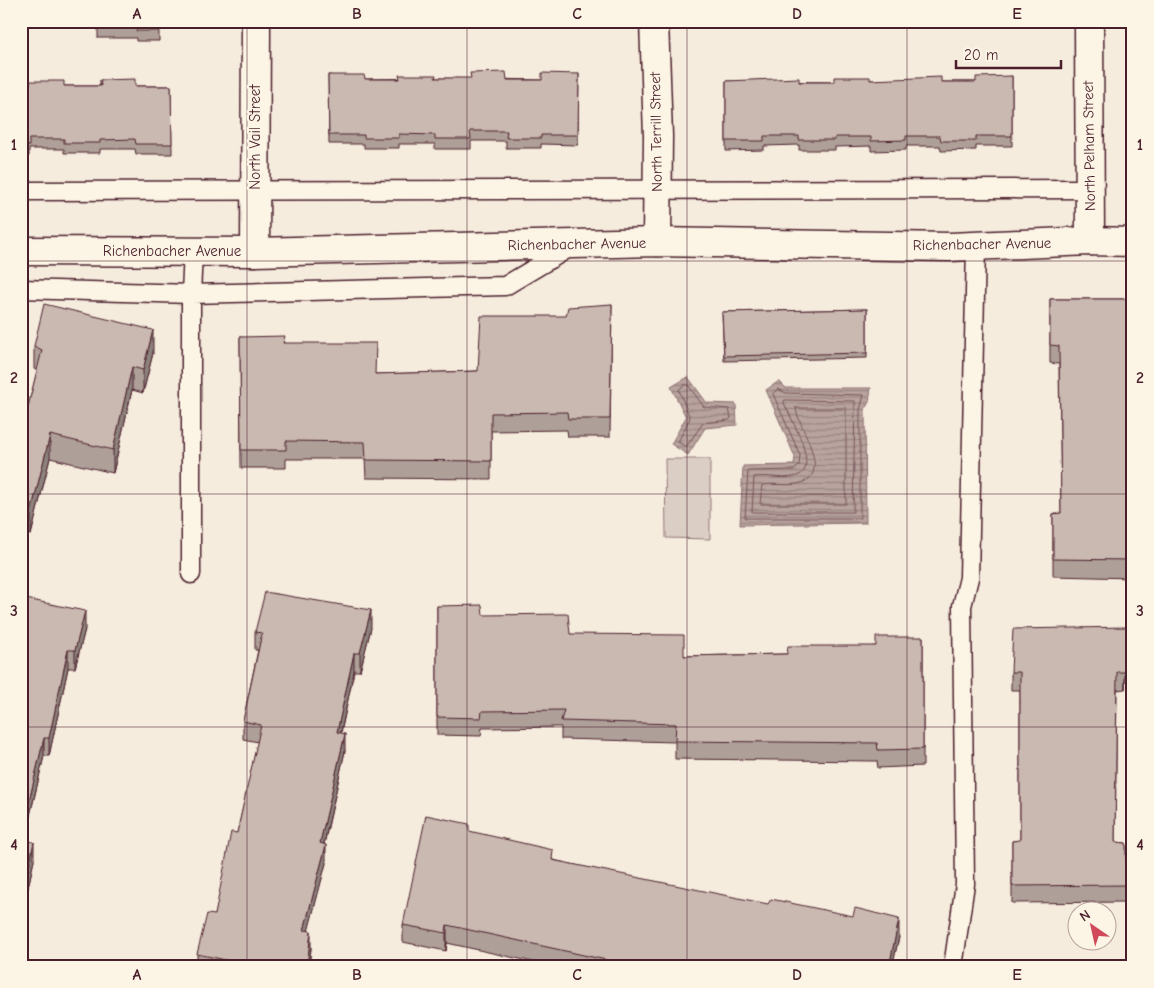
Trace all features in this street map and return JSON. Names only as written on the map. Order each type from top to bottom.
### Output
[{"type":"street","name":"North Vail Street","points":[[255,252],[256,21]]},
{"type":"street","name":"North Terrill Street","points":[[654,21],[656,242]]},
{"type":"street","name":"North Pelham Street","points":[[1089,21],[1090,241]]},
{"type":"street","name":"Richenbacher Avenue","points":[[21,251],[255,252],[656,242],[950,247],[1090,241],[1133,242]]},
{"type":"lane","points":[[21,191],[1090,189]]},
{"type":"lane","points":[[21,289],[191,294],[505,286],[574,244]]},
{"type":"lane","points":[[953,967],[964,884],[962,606],[969,578],[976,245]]},
{"type":"lane","points":[[191,574],[191,294],[193,251]]},
{"type":"shaded area","points":[[665,459],[710,459],[710,539],[666,538]]},
{"type":"water","points":[[688,377],[707,403],[736,404],[737,425],[705,428],[688,455],[671,444],[686,417],[671,387]]},
{"type":"water","points":[[779,381],[786,388],[871,388],[869,402],[865,409],[866,523],[740,525],[743,466],[794,465],[795,457],[766,390]]},
{"type":"building","points":[[98,21],[159,21],[159,31],[136,31],[136,28],[98,28]]},
{"type":"building","points":[[506,72],[507,80],[542,80],[542,73],[579,74],[578,135],[541,135],[541,138],[506,138],[507,131],[470,131],[471,139],[435,139],[435,135],[399,134],[399,138],[364,138],[364,135],[329,135],[328,75],[364,75],[365,79],[400,79],[399,75],[436,75],[435,78],[471,78],[470,73]]},
{"type":"building","points":[[1012,76],[1012,136],[976,136],[976,141],[941,141],[940,136],[906,136],[906,140],[871,141],[871,137],[799,140],[799,136],[764,136],[764,141],[726,141],[726,81],[799,78],[799,82],[834,82],[834,77],[870,77],[870,80],[941,77],[941,82],[976,82],[976,77]]},
{"type":"building","points":[[135,79],[135,86],[171,86],[172,144],[136,144],[135,139],[100,140],[100,143],[64,143],[64,139],[29,139],[29,146],[21,146],[21,83],[30,84],[30,81],[64,81],[64,86],[101,86],[100,80]]},
{"type":"building","points":[[1050,299],[1133,299],[1133,560],[1053,559],[1053,514],[1061,513],[1059,346],[1050,345]]},
{"type":"building","points":[[44,304],[153,330],[143,370],[132,367],[113,450],[50,435],[31,512],[21,510],[21,426],[23,427],[42,350],[34,346]]},
{"type":"building","points":[[612,304],[610,419],[568,419],[567,412],[491,413],[491,461],[366,460],[365,442],[286,441],[286,450],[241,450],[240,337],[285,336],[283,343],[376,343],[375,374],[478,371],[481,316],[566,316],[568,307]]},
{"type":"building","points":[[867,309],[867,353],[724,356],[722,312]]},
{"type":"building","points":[[265,592],[371,610],[360,653],[354,653],[337,732],[345,734],[320,843],[326,845],[304,930],[311,931],[307,967],[260,967],[197,954],[207,914],[215,915],[231,832],[237,833],[261,725],[243,721],[262,633],[255,632]]},
{"type":"building","points":[[21,598],[85,611],[75,650],[68,650],[49,738],[44,738],[21,835]]},
{"type":"building","points":[[482,605],[483,615],[568,614],[570,634],[684,635],[684,656],[787,654],[788,646],[876,646],[876,637],[923,637],[923,749],[878,750],[877,743],[675,741],[676,724],[561,721],[564,710],[482,711],[481,718],[437,717],[437,606]]},
{"type":"building","points":[[1127,627],[1125,672],[1117,672],[1115,842],[1126,843],[1126,885],[1012,886],[1012,841],[1020,840],[1020,672],[1011,672],[1013,629]]},
{"type":"building","points":[[426,815],[469,824],[469,831],[553,850],[552,860],[768,904],[771,899],[853,916],[855,908],[899,919],[889,967],[638,967],[447,925],[446,933],[403,925]]},
{"type":"building","points":[[21,840],[34,842],[21,902]]}]
